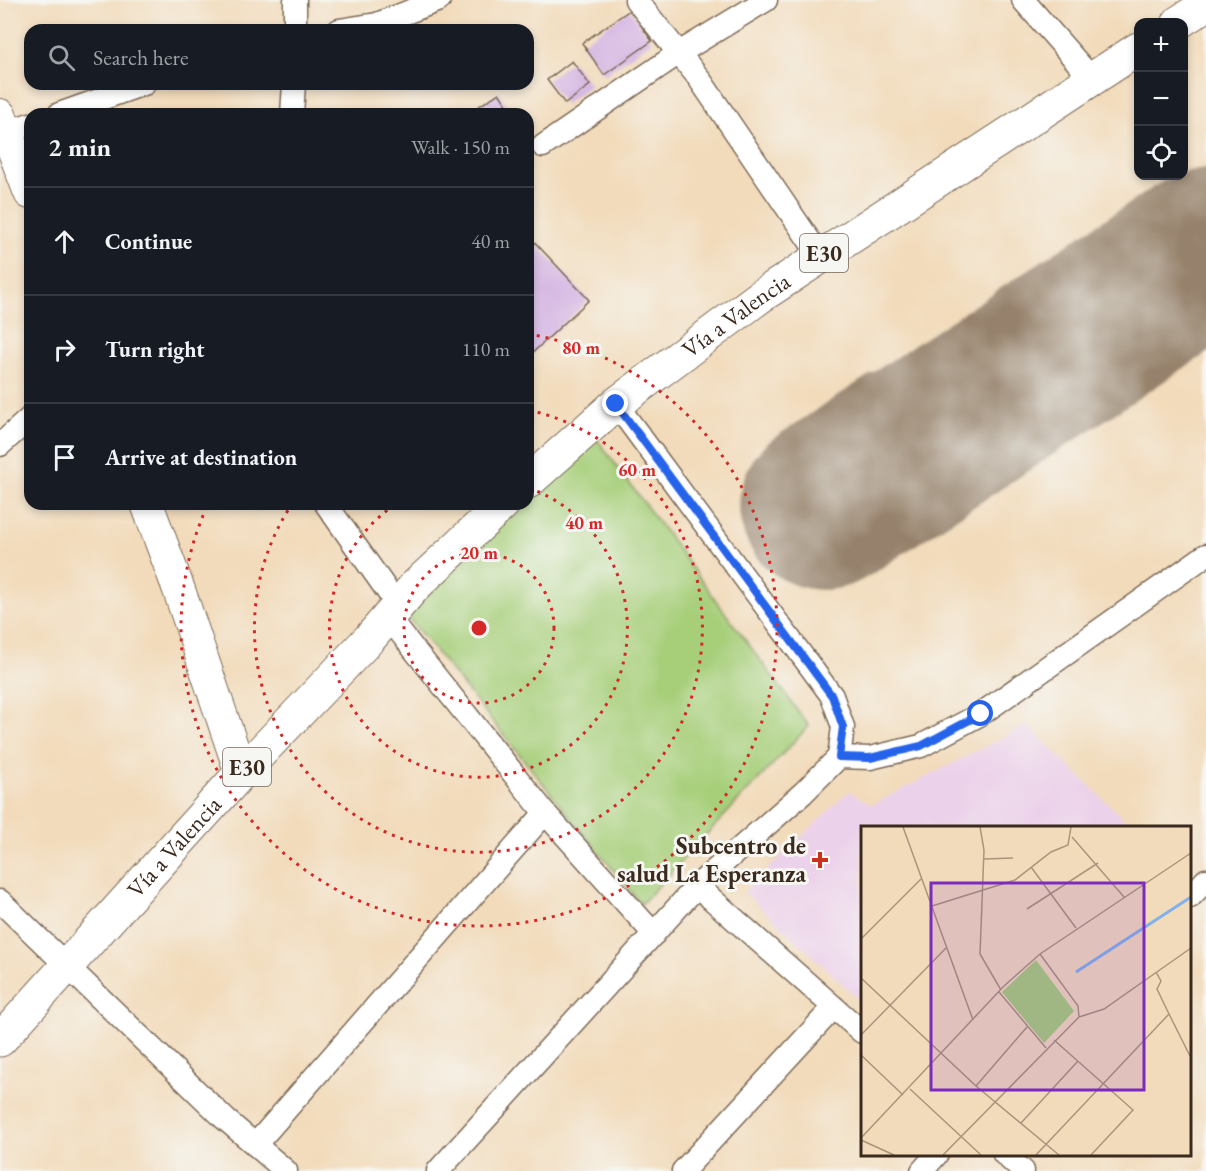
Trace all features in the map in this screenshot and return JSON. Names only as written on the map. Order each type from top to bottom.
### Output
[{"type":"highway","points":[[1185,18],[1206,5]]},
{"type":"highway","name":"Vía a Valencia","points":[[534,477],[616,404],[761,296],[1134,52]]},
{"type":"highway","name":"Vía a Valencia","points":[[0,1040],[241,773],[415,586],[497,510]]},
{"type":"main road","points":[[12,124],[24,170]]},
{"type":"main road","points":[[149,510],[241,773]]},
{"type":"street","points":[[295,0],[295,24]]},
{"type":"street","points":[[377,24],[439,0]]},
{"type":"street","points":[[636,0],[698,77],[820,256]]},
{"type":"street","points":[[543,146],[679,53],[766,0]]},
{"type":"street","points":[[1023,0],[1092,79]]},
{"type":"street","points":[[75,108],[127,90]]},
{"type":"street","points":[[292,108],[294,90]]},
{"type":"street","points":[[438,1171],[697,886],[803,794],[839,757],[843,727],[832,696],[616,404]]},
{"type":"street","points":[[0,445],[24,423]]},
{"type":"street","points":[[330,510],[393,612],[545,813],[654,934]]},
{"type":"street","points":[[839,757],[870,758],[921,746],[981,714],[1206,555]]},
{"type":"street","points":[[255,1145],[545,813]]},
{"type":"street","points":[[1191,896],[1206,880]]},
{"type":"street","points":[[697,886],[861,1031]]},
{"type":"street","points":[[0,901],[255,1145],[286,1171]]},
{"type":"street","points":[[683,1171],[834,1007]]},
{"type":"street","points":[[922,1171],[936,1156]]},
{"type":"street","points":[[1005,1156],[1023,1171]]},
{"type":"shaded area","name":"Subcentro de salud La Esperanza","points":[[1027,725],[1131,826],[861,826],[861,1001],[744,892],[849,791],[872,805]]},
{"type":"green space","points":[[596,438],[809,726],[641,904],[406,615],[519,510],[534,510],[534,495]]},
{"type":"building","points":[[630,10],[652,41],[604,75],[582,43]]},
{"type":"building","points":[[572,61],[590,85],[565,104],[547,80]]},
{"type":"building","points":[[499,93],[509,108],[476,108]]},
{"type":"building","points":[[534,241],[589,300],[534,351]]},
{"type":"runway","points":[[823,506],[1206,253]]},
{"type":"place","name":"Subcentro de salud La Esperanza","points":[[820,860]]},
{"type":"route","points":[[616,404],[832,696],[843,727],[839,757],[870,758],[921,746],[981,714]]}]
